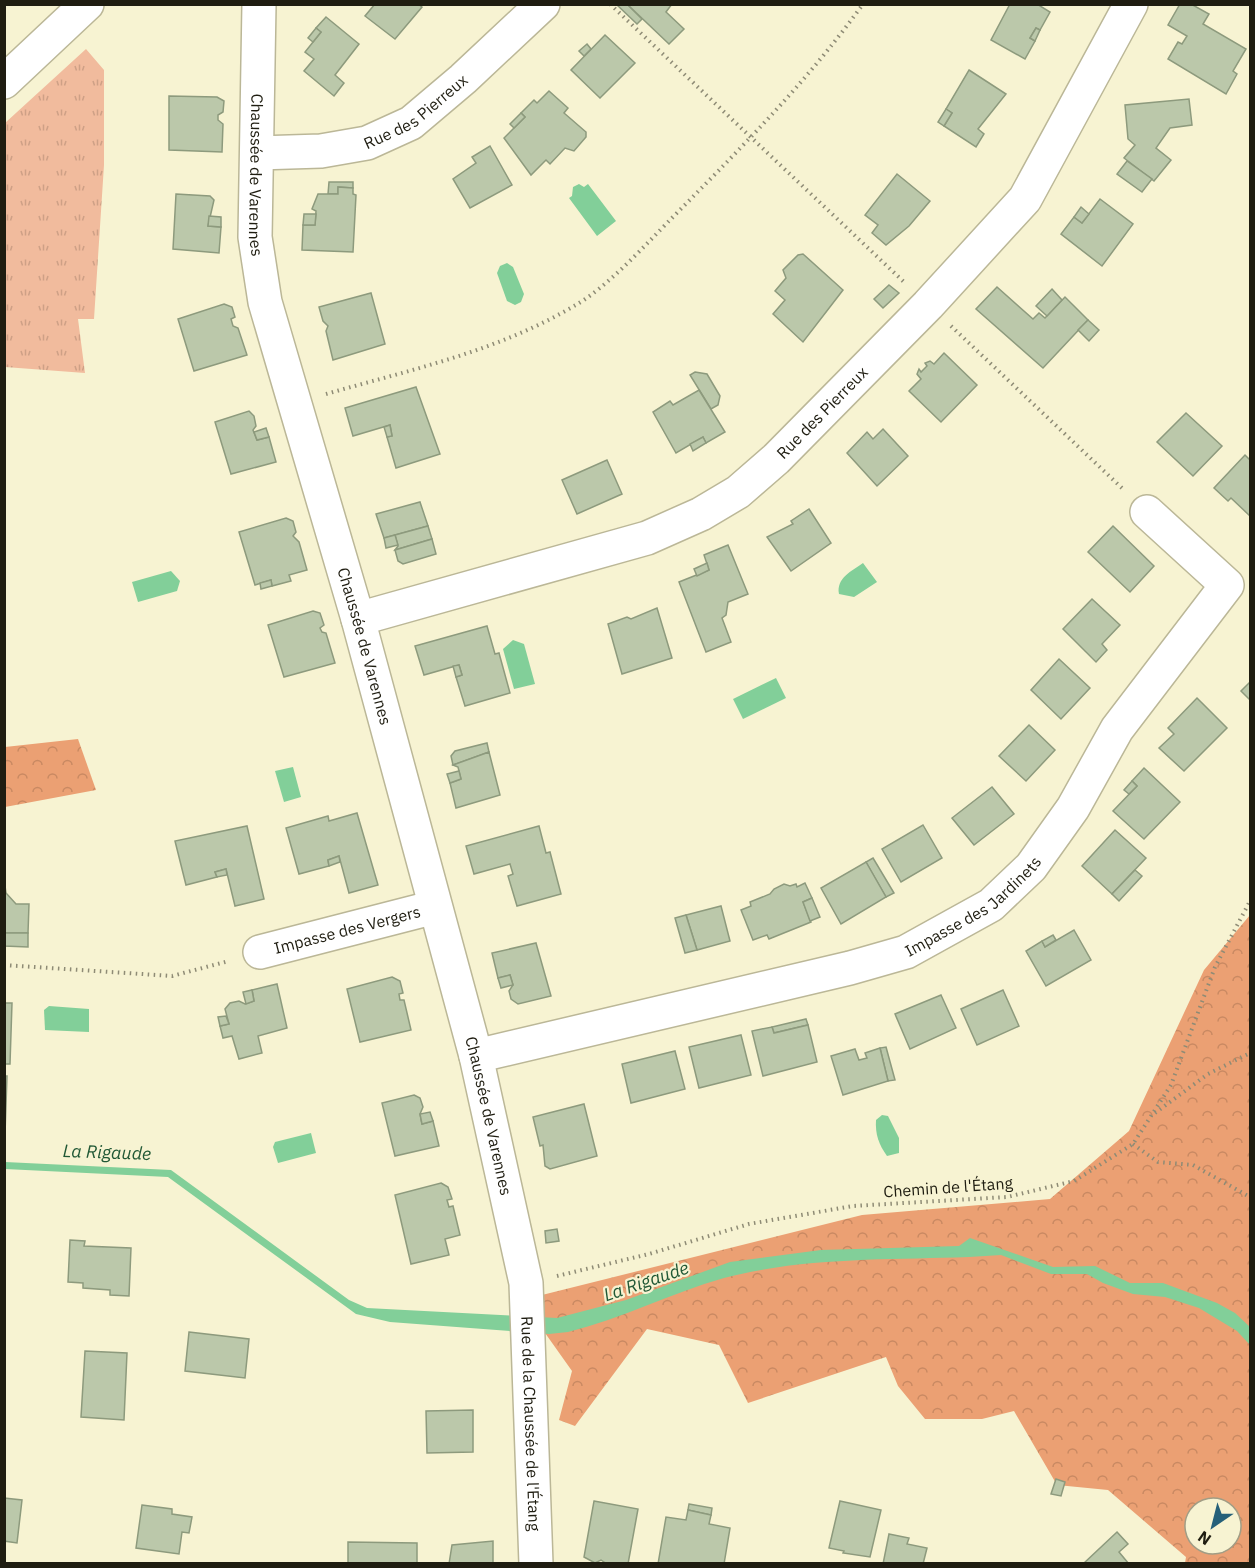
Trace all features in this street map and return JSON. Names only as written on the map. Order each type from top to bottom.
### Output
[{"type":"street","points":[[4,82],[87,4]]},
{"type":"street","name":"Chaussée de Varennes","points":[[259,4],[255,237],[265,302],[358,618],[476,1056],[526,1283]]},
{"type":"street","name":"Rue des Pierreux","points":[[258,153],[321,151],[367,143],[411,123],[464,79],[543,4]]},
{"type":"street","name":"Rue des Pierreux","points":[[358,618],[647,538],[701,514],[738,492],[776,459],[928,305],[1024,199],[1131,4]]},
{"type":"street","name":"Impasse des Jardinets","points":[[476,1056],[850,968],[906,952],[991,905],[1032,867],[1073,808],[1117,729],[1227,585],[1147,512]]},
{"type":"street","name":"Impasse des Vergers","points":[[260,952],[435,907]]},
{"type":"street","name":"Rue de la Chaussée de l'Étang","points":[[526,1283],[536,1563]]},
{"type":"path","points":[[610,4],[1147,512]]},
{"type":"path","points":[[296,403],[484,349],[576,306],[623,267],[751,138],[842,34],[863,4]]},
{"type":"path","name":"Chemin de l'Étang","points":[[526,1283],[649,1254],[749,1224],[854,1206],[1007,1197],[1074,1181],[1133,1144],[1171,1085],[1215,967],[1251,901]]},
{"type":"path","points":[[4,965],[172,976],[260,952]]},
{"type":"path","points":[[1152,1114],[1208,1074],[1251,1053]]},
{"type":"path","points":[[1133,1144],[1158,1162],[1193,1165],[1251,1197]]},
{"type":"green space","points":[[86,49],[104,70],[104,165],[94,319],[78,319],[85,373],[5,367],[5,123]]},
{"type":"green space","points":[[78,739],[96,790],[5,807],[5,747]]},
{"type":"green space","points":[[1250,915],[1250,1563],[1185,1563],[1185,1556],[1243,1556],[1243,1496],[1183,1496],[1183,1554],[1108,1490],[1057,1485],[1014,1411],[982,1419],[925,1419],[898,1386],[886,1357],[748,1403],[719,1345],[647,1329],[575,1426],[559,1420],[572,1371],[533,1316],[538,1296],[862,1215],[1050,1199],[1129,1131],[1204,970]]},
{"type":"shaded area","points":[[579,184],[584,187],[588,184],[616,221],[597,236],[569,198],[572,196],[573,187]]},
{"type":"shaded area","points":[[507,263],[513,267],[524,294],[521,302],[515,305],[507,301],[497,273],[500,266]]},
{"type":"shaded area","points":[[863,563],[877,582],[854,597],[839,594],[842,579]]},
{"type":"shaded area","points":[[171,571],[180,581],[177,591],[138,602],[132,582]]},
{"type":"shaded area","points":[[513,640],[524,644],[535,684],[514,689],[503,649]]},
{"type":"shaded area","points":[[776,678],[786,698],[743,719],[733,699]]},
{"type":"shaded area","points":[[293,767],[301,797],[284,802],[275,771]]},
{"type":"shaded area","points":[[49,1006],[89,1009],[89,1032],[45,1030],[44,1010]]},
{"type":"shaded area","points":[[882,1115],[888,1116],[899,1138],[899,1153],[887,1156],[880,1143],[876,1120]]},
{"type":"shaded area","points":[[311,1133],[316,1153],[278,1163],[273,1147],[275,1142]]},
{"type":"shaded area","points":[[5,1162],[171,1170],[349,1300],[367,1308],[557,1318],[626,1300],[730,1262],[821,1250],[959,1246],[970,1238],[1053,1267],[1095,1266],[1130,1283],[1163,1283],[1217,1303],[1235,1313],[1250,1327],[1250,1345],[1237,1331],[1199,1308],[1165,1297],[1133,1294],[1103,1283],[1087,1274],[1051,1274],[1001,1255],[815,1263],[754,1271],[704,1284],[588,1327],[568,1332],[549,1334],[390,1322],[356,1314],[168,1177],[5,1169]]},
{"type":"building","points":[[375,4],[418,4],[422,7],[395,39],[365,16]]},
{"type":"building","points":[[616,4],[627,4],[642,19],[637,24]]},
{"type":"building","points":[[627,4],[672,4],[666,12],[684,29],[669,44]]},
{"type":"building","points":[[1010,4],[1037,4],[1050,12],[1040,30],[1036,28],[1030,38],[1035,41],[1025,59],[991,40]]},
{"type":"building","points":[[1180,4],[1191,4],[1209,14],[1203,24],[1246,49],[1233,71],[1237,74],[1226,94],[1168,59],[1178,42],[1182,44],[1187,36],[1168,25]]},
{"type":"building","points":[[326,17],[359,44],[335,75],[344,83],[334,96],[304,71],[314,59],[305,52],[321,32],[316,28]]},
{"type":"building","points":[[316,28],[321,32],[313,42],[308,38]]},
{"type":"building","points":[[1036,28],[1040,30],[1035,41],[1030,38]]},
{"type":"building","points":[[605,35],[635,63],[600,98],[571,70]]},
{"type":"building","points":[[587,44],[591,49],[584,56],[579,51]]},
{"type":"building","points":[[969,70],[1006,94],[978,129],[984,134],[976,147],[944,126],[952,113],[946,109]]},
{"type":"building","points":[[549,91],[568,108],[564,113],[586,132],[586,137],[574,151],[565,148],[550,164],[546,160],[531,175],[504,138],[525,117],[521,113],[534,100],[537,103]]},
{"type":"building","points":[[169,96],[217,97],[224,101],[223,112],[218,115],[218,120],[223,124],[222,152],[169,150]]},
{"type":"building","points":[[1189,99],[1192,125],[1170,128],[1156,148],[1171,160],[1154,181],[1124,158],[1135,145],[1128,139],[1125,105]]},
{"type":"building","points":[[946,109],[952,113],[944,126],[938,122]]},
{"type":"building","points":[[521,113],[525,117],[514,128],[510,124]]},
{"type":"building","points":[[490,146],[512,185],[470,208],[453,179],[476,163],[472,157]]},
{"type":"building","points":[[1127,161],[1152,179],[1142,192],[1117,174]]},
{"type":"building","points":[[897,174],[930,201],[909,226],[886,245],[872,233],[878,225],[865,215]]},
{"type":"building","points":[[329,182],[353,182],[353,188],[338,187],[338,194],[328,194]]},
{"type":"building","points":[[338,187],[353,188],[353,194],[356,195],[353,252],[302,250],[303,225],[315,225],[316,211],[312,209],[318,194],[338,194]]},
{"type":"building","points":[[176,194],[210,196],[214,200],[208,226],[221,227],[219,253],[173,249]]},
{"type":"building","points":[[1100,199],[1133,224],[1102,266],[1061,234],[1074,217],[1082,223]]},
{"type":"building","points":[[1081,207],[1089,214],[1082,223],[1074,217]]},
{"type":"building","points":[[304,214],[316,214],[315,225],[303,225]]},
{"type":"building","points":[[209,216],[221,217],[221,227],[208,226]]},
{"type":"building","points":[[803,254],[843,290],[803,342],[773,314],[785,300],[775,291],[786,278],[783,270],[798,255]]},
{"type":"building","points":[[889,285],[899,293],[883,308],[874,299]]},
{"type":"building","points":[[997,287],[1033,319],[1039,313],[1045,318],[1065,297],[1088,320],[1043,368],[976,309]]},
{"type":"building","points":[[1052,289],[1062,300],[1047,316],[1036,306]]},
{"type":"building","points":[[371,293],[385,344],[333,360],[326,331],[328,326],[323,321],[319,307]]},
{"type":"building","points":[[224,304],[232,307],[235,317],[231,319],[233,326],[238,328],[247,355],[194,371],[178,319]]},
{"type":"building","points":[[1088,320],[1099,330],[1089,341],[1078,330]]},
{"type":"building","points":[[944,353],[977,385],[941,422],[909,391],[921,379],[917,374],[919,369],[921,372],[927,366],[925,363],[930,361],[934,364]]},
{"type":"building","points":[[695,372],[707,374],[720,396],[718,405],[711,409],[690,375]]},
{"type":"building","points":[[416,387],[440,454],[396,468],[387,437],[392,436],[390,425],[353,436],[345,408]]},
{"type":"building","points":[[699,390],[725,432],[706,443],[703,437],[676,453],[653,412],[670,401],[673,405]]},
{"type":"building","points":[[249,411],[254,416],[256,426],[253,430],[257,440],[269,437],[276,462],[231,474],[215,422]]},
{"type":"building","points":[[1186,413],[1222,446],[1193,476],[1157,442]]},
{"type":"building","points":[[390,425],[392,436],[387,437],[384,427]]},
{"type":"building","points":[[266,428],[269,437],[257,440],[254,432]]},
{"type":"building","points":[[883,429],[908,456],[877,486],[847,453],[867,432],[873,439]]},
{"type":"building","points":[[703,437],[706,443],[693,451],[690,444]]},
{"type":"building","points":[[1245,455],[1250,460],[1250,516],[1231,498],[1228,501],[1214,488]]},
{"type":"building","points":[[607,460],[622,494],[577,514],[562,480]]},
{"type":"building","points":[[420,502],[428,526],[384,538],[376,514]]},
{"type":"building","points":[[809,509],[831,543],[791,571],[767,537],[793,524],[791,521]]},
{"type":"building","points":[[286,518],[293,521],[296,532],[293,536],[299,542],[307,570],[289,575],[291,581],[272,586],[271,580],[255,585],[239,532]]},
{"type":"building","points":[[428,526],[432,539],[395,550],[398,546],[395,535]]},
{"type":"building","points":[[1113,526],[1154,566],[1130,592],[1088,552]]},
{"type":"building","points":[[395,535],[398,545],[386,548],[384,538]]},
{"type":"building","points":[[432,539],[436,554],[403,564],[398,561],[395,550]]},
{"type":"building","points":[[728,545],[748,594],[728,602],[726,615],[722,618],[731,642],[706,652],[679,582],[709,570],[704,555]]},
{"type":"building","points":[[707,563],[709,570],[697,576],[694,569]]},
{"type":"building","points":[[271,580],[272,586],[261,589],[260,583]]},
{"type":"building","points":[[1092,599],[1120,625],[1102,644],[1107,650],[1096,662],[1063,629]]},
{"type":"building","points":[[657,608],[672,658],[622,674],[608,624],[627,617],[631,619]]},
{"type":"building","points":[[313,611],[320,613],[324,625],[320,628],[326,633],[335,663],[284,677],[268,625]]},
{"type":"building","points":[[487,626],[495,654],[499,653],[510,693],[465,706],[456,677],[462,675],[459,665],[424,675],[415,646]]},
{"type":"building","points":[[1059,659],[1090,688],[1061,719],[1031,690]]},
{"type":"building","points":[[459,665],[462,675],[456,677],[453,666]]},
{"type":"building","points":[[1250,682],[1250,700],[1241,691]]},
{"type":"building","points":[[1197,698],[1227,728],[1184,771],[1159,748],[1174,734],[1168,728]]},
{"type":"building","points":[[1029,725],[1055,750],[1026,781],[999,756]]},
{"type":"building","points":[[487,743],[489,752],[453,765],[451,756],[455,751]]},
{"type":"building","points":[[489,752],[500,795],[456,808],[450,783],[461,779],[458,767],[453,765]]},
{"type":"building","points":[[1144,768],[1180,802],[1144,839],[1113,811],[1137,786],[1132,781]]},
{"type":"building","points":[[459,771],[461,779],[450,783],[447,774]]},
{"type":"building","points":[[1132,781],[1137,786],[1129,794],[1124,790]]},
{"type":"building","points":[[992,787],[1014,814],[974,845],[952,818]]},
{"type":"building","points":[[357,813],[378,885],[349,893],[339,856],[328,860],[329,866],[299,874],[286,828],[328,816],[329,821]]},
{"type":"building","points":[[923,825],[942,858],[901,882],[882,849]]},
{"type":"building","points":[[247,826],[264,899],[235,906],[226,869],[215,872],[217,877],[186,885],[175,841]]},
{"type":"building","points":[[539,826],[546,853],[550,852],[561,894],[517,906],[508,876],[513,874],[510,864],[474,874],[466,846]]},
{"type":"building","points":[[1115,830],[1146,858],[1112,894],[1082,866]]},
{"type":"building","points":[[339,856],[340,862],[329,866],[328,860]]},
{"type":"building","points":[[873,858],[894,893],[886,897],[866,862]]},
{"type":"building","points":[[866,862],[886,897],[841,924],[821,888]]},
{"type":"building","points":[[226,869],[227,875],[217,877],[215,872]]},
{"type":"building","points":[[1135,870],[1142,876],[1119,901],[1112,894]]},
{"type":"building","points":[[4,879],[6,893],[16,904],[29,904],[28,933],[4,933]]},
{"type":"building","points":[[805,883],[812,898],[803,902],[811,922],[769,939],[767,935],[753,940],[741,910],[751,906],[750,902],[770,894],[784,884],[790,886],[796,884],[797,887]]},
{"type":"building","points":[[812,898],[820,917],[810,921],[803,902]]},
{"type":"building","points":[[721,906],[730,941],[697,950],[686,915]]},
{"type":"building","points":[[686,915],[697,950],[685,953],[675,918]]},
{"type":"building","points":[[1074,930],[1091,960],[1046,986],[1026,951],[1042,941],[1045,947]]},
{"type":"building","points":[[4,933],[28,933],[28,947],[4,946]]},
{"type":"building","points":[[1053,935],[1056,940],[1045,947],[1042,941]]},
{"type":"building","points":[[536,943],[551,996],[518,1004],[511,999],[509,991],[513,985],[510,975],[498,978],[492,953]]},
{"type":"building","points":[[510,975],[513,985],[501,988],[498,978]]},
{"type":"building","points":[[392,977],[400,981],[403,993],[399,994],[400,1000],[404,1000],[411,1030],[360,1042],[347,989]]},
{"type":"building","points":[[277,984],[287,1028],[258,1036],[262,1053],[239,1059],[232,1036],[223,1038],[220,1026],[229,1024],[225,1009],[230,1003],[239,1001],[245,1004],[254,1001],[252,990]]},
{"type":"building","points":[[252,990],[254,1001],[246,1004],[243,992]]},
{"type":"building","points":[[1003,990],[1019,1026],[977,1045],[961,1009]]},
{"type":"building","points":[[941,995],[956,1028],[910,1049],[895,1014]]},
{"type":"building","points":[[4,1003],[12,1003],[10,1064],[4,1064]]},
{"type":"building","points":[[226,1016],[229,1024],[220,1026],[218,1017]]},
{"type":"building","points":[[806,1019],[808,1025],[774,1033],[772,1027]]},
{"type":"building","points":[[808,1025],[817,1062],[763,1076],[752,1031],[772,1027],[774,1033]]},
{"type":"building","points":[[741,1035],[751,1075],[699,1088],[689,1047]]},
{"type":"building","points":[[886,1047],[895,1080],[888,1081],[880,1048]]},
{"type":"building","points":[[880,1048],[888,1081],[843,1095],[831,1056],[855,1049],[859,1060],[867,1058],[865,1053]]},
{"type":"building","points":[[675,1051],[685,1089],[631,1103],[622,1064]]},
{"type":"building","points":[[4,1076],[7,1076],[5,1134],[4,1134]]},
{"type":"building","points":[[414,1095],[420,1098],[423,1107],[420,1114],[422,1124],[433,1121],[439,1146],[395,1156],[382,1103]]},
{"type":"building","points":[[584,1104],[597,1156],[550,1169],[545,1166],[543,1145],[540,1146],[533,1117]]},
{"type":"building","points":[[430,1112],[433,1121],[422,1124],[420,1114]]},
{"type":"building","points":[[441,1183],[448,1187],[452,1199],[447,1200],[449,1207],[453,1206],[460,1235],[445,1239],[449,1255],[411,1264],[395,1195]]},
{"type":"building","points":[[557,1229],[559,1241],[546,1243],[545,1231]]},
{"type":"building","points":[[70,1240],[85,1241],[84,1246],[131,1248],[129,1296],[110,1295],[110,1290],[83,1288],[83,1283],[68,1282]]},
{"type":"building","points":[[189,1332],[249,1339],[245,1378],[185,1371]]},
{"type":"building","points":[[85,1351],[127,1353],[124,1420],[81,1417]]},
{"type":"building","points":[[473,1410],[473,1452],[427,1453],[426,1411]]},
{"type":"building","points":[[1056,1479],[1065,1482],[1061,1496],[1051,1494]]},
{"type":"building","points":[[4,1498],[22,1500],[17,1543],[4,1541]]},
{"type":"building","points":[[594,1501],[638,1509],[628,1564],[607,1564],[601,1560],[595,1563],[584,1557]]},
{"type":"building","points":[[840,1501],[881,1510],[870,1557],[843,1553],[844,1551],[829,1548]]},
{"type":"building","points":[[689,1504],[712,1508],[711,1515],[688,1510]]},
{"type":"building","points":[[142,1505],[172,1509],[172,1514],[192,1517],[189,1533],[182,1532],[179,1554],[136,1548]]},
{"type":"building","points":[[688,1510],[711,1515],[709,1524],[730,1528],[724,1564],[658,1564],[666,1517],[686,1520]]},
{"type":"building","points":[[1117,1532],[1128,1544],[1119,1552],[1129,1564],[1083,1564]]},
{"type":"building","points":[[889,1534],[909,1538],[907,1544],[927,1548],[923,1564],[883,1564]]},
{"type":"building","points":[[493,1541],[493,1564],[449,1564],[452,1545]]},
{"type":"building","points":[[348,1542],[417,1543],[417,1564],[348,1564]]},
{"type":"water label","name":"La Rigaude","points":[[107,1152]]},
{"type":"water label","name":"La Rigaude","points":[[646,1281]]}]
